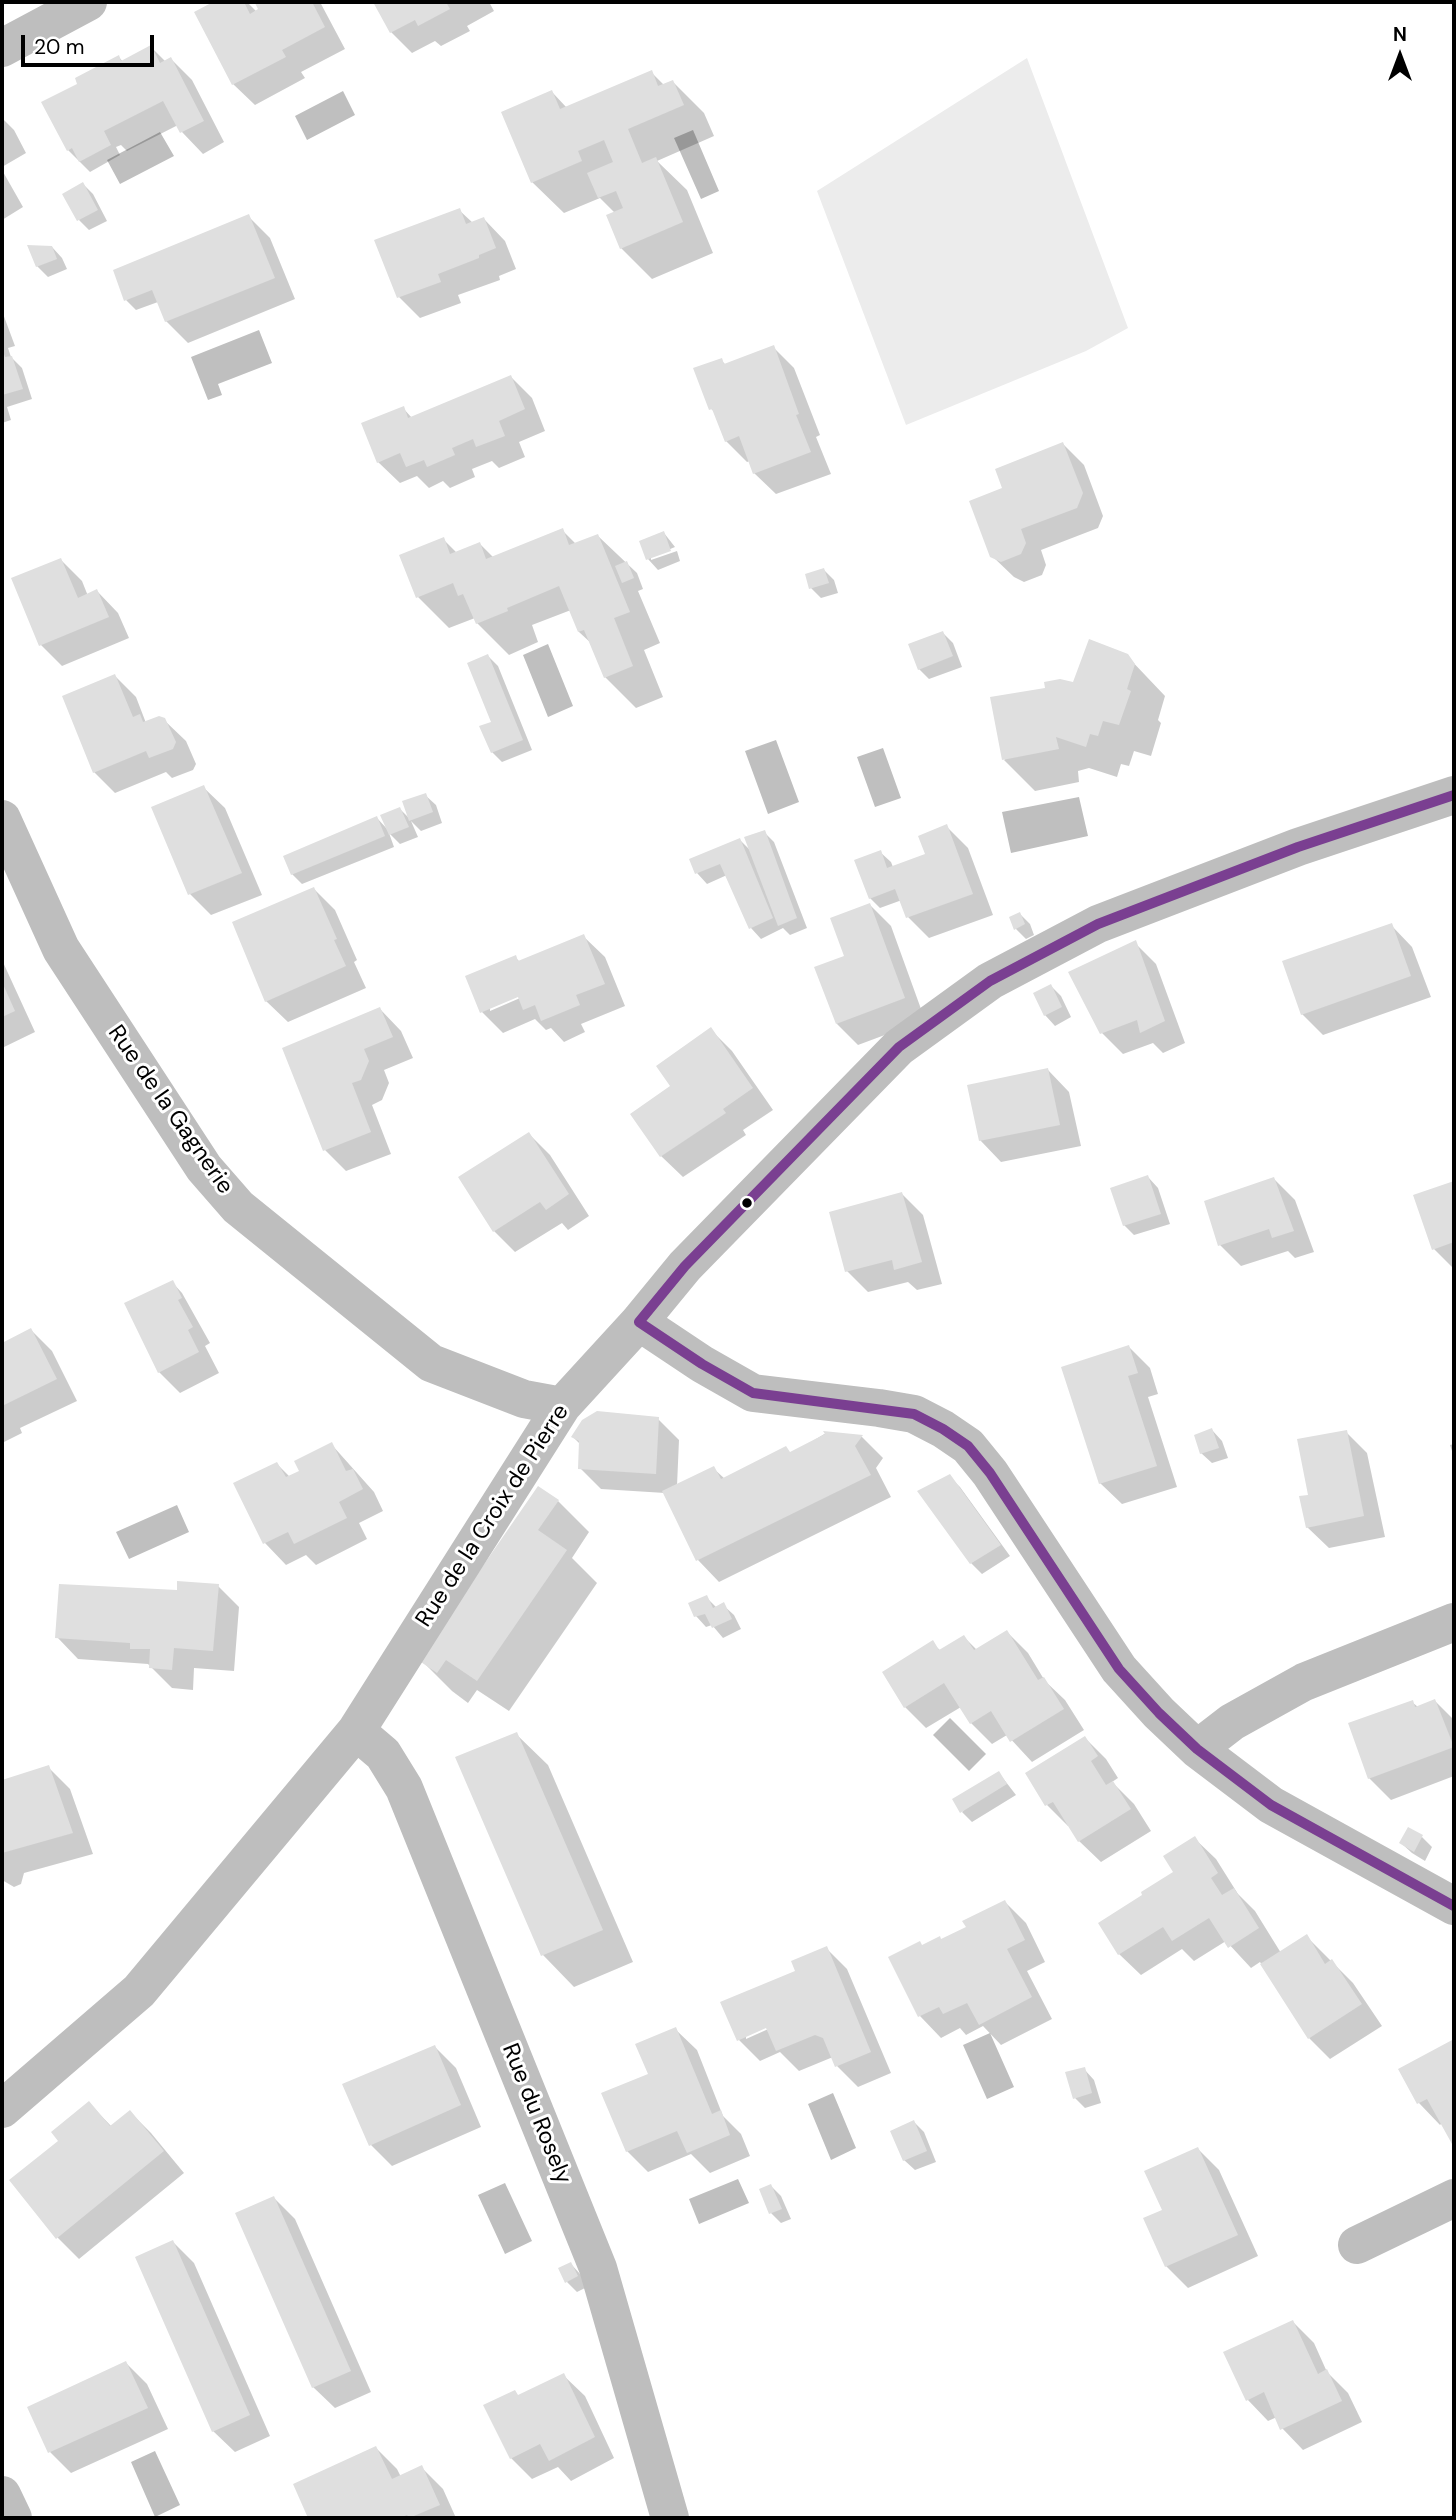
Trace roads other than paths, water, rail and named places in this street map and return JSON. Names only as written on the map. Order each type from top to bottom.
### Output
[{"type":"street","points":[[2,48],[88,2]]},
{"type":"street","name":"Rue de la Croix de Pierre","points":[[2,2109],[139,1991],[356,1731],[562,1406],[639,1322],[685,1266],[899,1047],[990,981],[1098,924],[1298,847],[1454,795]]},
{"type":"street","name":"Rue de la Gagnerie","points":[[2,819],[61,949],[204,1168],[238,1208],[431,1363],[524,1399],[562,1406]]},
{"type":"street","points":[[639,1322],[702,1364],[753,1393],[914,1414],[968,1446],[990,1473],[1119,1669],[1197,1749],[1271,1805],[1454,1906]]},
{"type":"street","points":[[1197,1749],[1231,1722],[1304,1682],[1454,1622]]},
{"type":"street","name":"Rue du Rosely","points":[[356,1731],[383,1754],[404,1788],[593,2255],[670,2518]]},
{"type":"street","points":[[1357,2245],[1454,2198]]},
{"type":"street","points":[[2,2496],[13,2518]]}]
